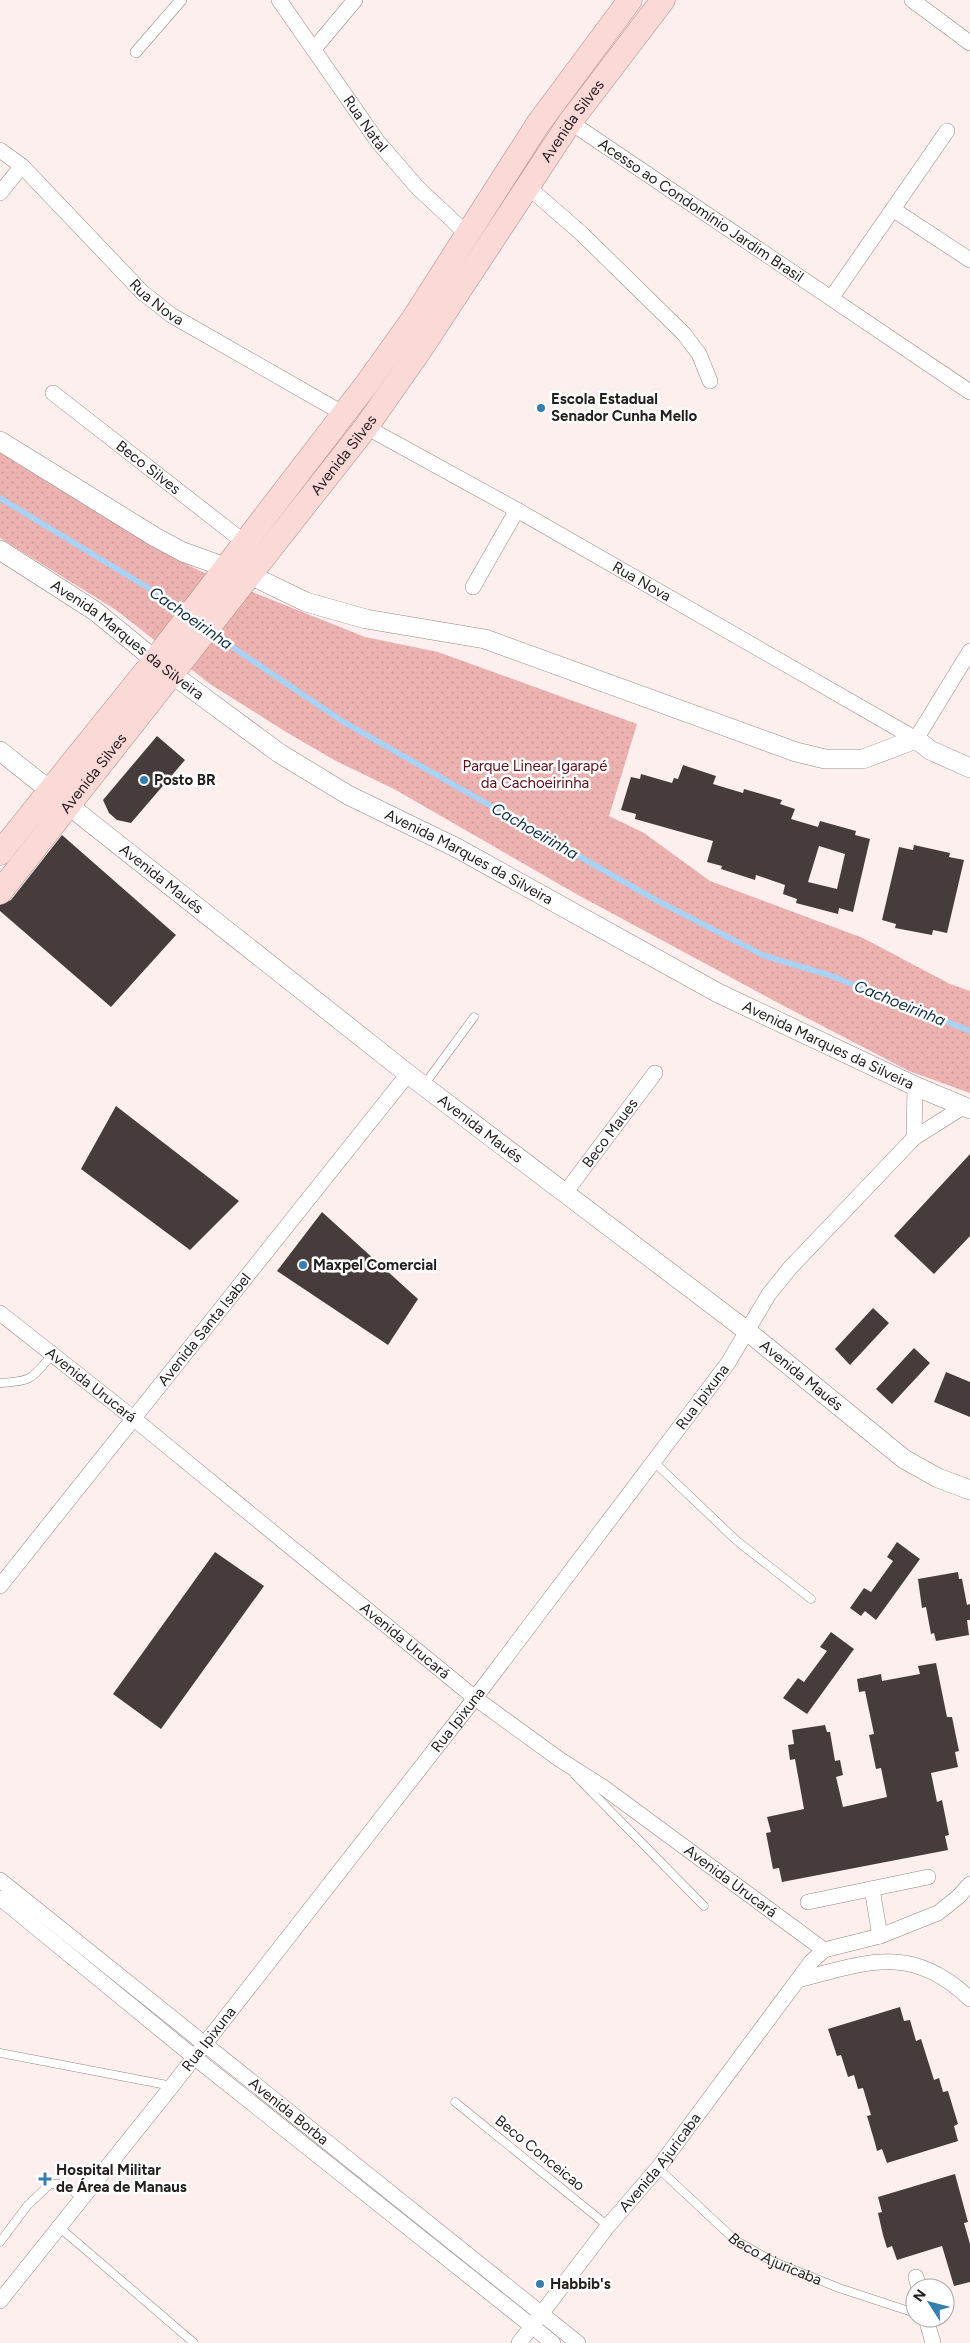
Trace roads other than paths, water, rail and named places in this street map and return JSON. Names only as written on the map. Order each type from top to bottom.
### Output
[{"type":"main road","name":"Avenida Silves","points":[[233,577],[244,542],[344,414],[414,318],[538,124],[630,0]]},
{"type":"main road","name":"Avenida Silves","points":[[0,892],[70,805],[169,660],[233,577],[366,427],[422,347],[570,122],[663,0]]},
{"type":"main road","name":"Avenida Silves","points":[[0,853],[50,790],[169,660]]},
{"type":"street","points":[[136,52],[182,0]]},
{"type":"street","name":"Rua Natal","points":[[279,0],[391,157],[417,187],[468,234]]},
{"type":"street","points":[[314,49],[355,0]]},
{"type":"street","points":[[912,0],[970,43]]},
{"type":"street","name":"Acesso ao Condomínio Jardim Brasil","points":[[570,122],[832,297],[970,392]]},
{"type":"street","points":[[832,297],[947,131]]},
{"type":"street","name":"Rua Nova","points":[[0,150],[22,166],[142,292],[171,315],[344,414]]},
{"type":"street","points":[[0,193],[22,166]]},
{"type":"street","points":[[527,186],[582,234],[684,334],[699,354],[710,381]]},
{"type":"street","points":[[894,210],[970,260]]},
{"type":"street","name":"Beco Silves","points":[[53,393],[244,542]]},
{"type":"street","name":"Rua Nova","points":[[366,427],[517,510],[916,739],[930,750],[970,768]]},
{"type":"street","points":[[0,441],[156,537],[233,577],[306,602],[366,619],[485,639],[796,752],[825,758],[863,759],[916,739],[970,651]]},
{"type":"street","points":[[473,587],[517,510]]},
{"type":"street","name":"Avenida Marques da Silveira","points":[[0,550],[169,660],[279,753],[348,795],[457,848],[718,993],[966,1108]]},
{"type":"street","name":"Avenida Maués","points":[[0,751],[408,1074],[747,1331],[904,1459],[938,1478],[970,1490]]},
{"type":"street","name":"Beco Maues","points":[[565,1193],[655,1073]]},
{"type":"street","name":"Avenida Santa Isabel","points":[[0,1586],[408,1074]]},
{"type":"street","points":[[914,1138],[915,1086]]},
{"type":"street","name":"Rua Ipixuna","points":[[0,2301],[172,2086],[475,1698],[728,1363],[770,1294],[790,1268],[914,1138],[966,1108]]},
{"type":"street","name":"Avenida Urucará","points":[[0,1313],[133,1418],[475,1698],[559,1759],[603,1787],[824,1950]]},
{"type":"street","points":[[808,1902],[928,1877]]},
{"type":"street","name":"Avenida Borba","points":[[0,1880],[578,2343]]},
{"type":"street","points":[[824,1950],[880,1936],[938,1913],[958,1897],[970,1884]]},
{"type":"street","points":[[872,1889],[880,1936]]},
{"type":"street","name":"Avenida Borba","points":[[0,1898],[194,2057],[553,2343]]},
{"type":"street","name":"Avenida Ajuricaba","points":[[519,2343],[543,2314],[608,2226],[658,2168],[810,1962],[824,1950]]},
{"type":"street","points":[[798,1980],[874,1961],[902,1962],[930,1970],[970,1999]]},
{"type":"street","points":[[929,2328],[933,2343]]},
{"type":"lane","points":[[424,1085],[474,1017]]},
{"type":"lane","points":[[0,1383],[18,1383],[33,1377],[52,1355]]},
{"type":"lane","points":[[653,1461],[737,1541],[811,1599]]},
{"type":"lane","points":[[559,1759],[704,1906]]},
{"type":"lane","points":[[0,2053],[172,2086]]},
{"type":"lane","name":"Beco Conceicao","points":[[455,2102],[608,2226]]},
{"type":"lane","name":"Beco Ajuricaba","points":[[658,2168],[735,2240],[772,2261],[839,2288],[905,2310]]},
{"type":"lane","points":[[0,2242],[27,2206],[50,2184],[63,2184],[82,2198]]},
{"type":"lane","points":[[59,2227],[194,2343]]},
{"type":"waterway","name":"Cachoeirinha","points":[[0,498],[155,592],[185,613]]},
{"type":"waterway","name":"Cachoeirinha","points":[[210,632],[342,721],[654,899],[765,956],[829,975],[970,1031]]},
{"type":"place","name":"Escola Estadual Senador Cunha Mello","points":[[541,408]]},
{"type":"place","name":"Posto BR","points":[[144,780]]},
{"type":"place","name":"Maxpel Comercial","points":[[303,1265]]},
{"type":"place","name":"Hospital Militar de Área de Manaus","points":[[45,2179]]},
{"type":"place","name":"Habbib's","points":[[540,2284]]},
{"type":"park label","name":"Parque Linear Igarapé da Cachoeirinha","points":[[535,774]]}]
